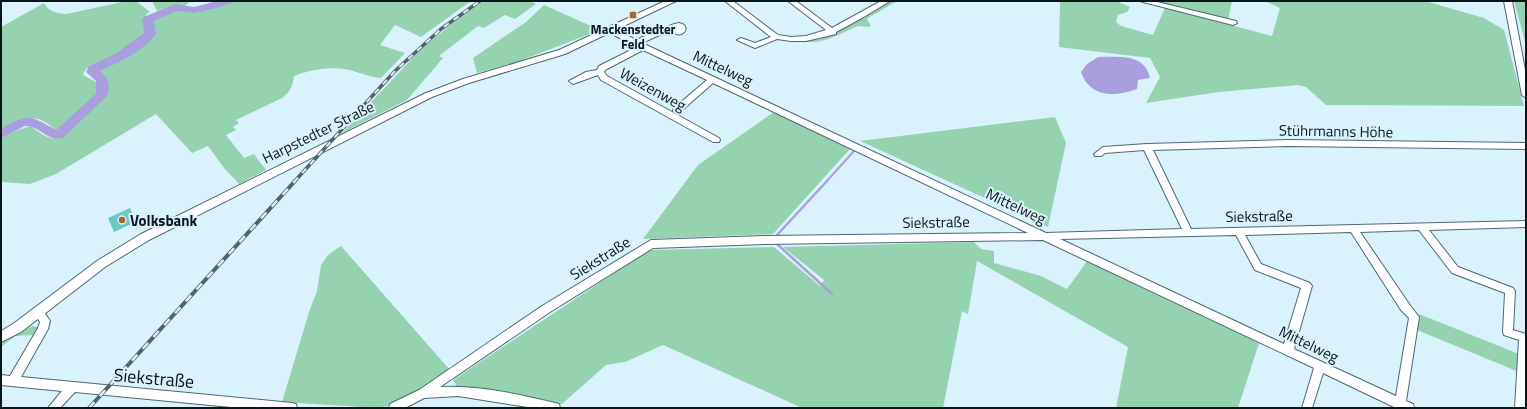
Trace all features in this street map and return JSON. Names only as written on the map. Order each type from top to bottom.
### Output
[{"type":"street","name":"Harpstedter Straße","points":[[1,337],[17,328],[96,268],[145,237],[403,108],[454,85],[542,60],[672,1]]},
{"type":"street","points":[[729,1],[776,37],[784,39],[824,35],[833,32],[886,1]]},
{"type":"street","points":[[792,1],[833,32]]},
{"type":"street","points":[[1145,1],[1233,23]]},
{"type":"street","points":[[1508,1],[1526,95]]},
{"type":"street","name":"Weizenweg","points":[[674,28],[666,29],[639,45],[606,65],[600,72],[604,78],[716,140]]},
{"type":"street","name":"Mittelweg","points":[[611,30],[712,80],[1043,234],[1404,406]]},
{"type":"street","points":[[741,40],[755,46],[776,37]]},
{"type":"street","points":[[573,81],[589,74],[600,72]]},
{"type":"street","points":[[677,110],[712,80]]},
{"type":"street","name":"Stührmanns Höhe","points":[[1098,154],[1103,150],[1147,147],[1289,144],[1526,146]]},
{"type":"street","points":[[1147,147],[1188,232]]},
{"type":"street","name":"Siekstraße","points":[[394,408],[423,393],[546,309],[651,244],[765,240],[1526,224]]},
{"type":"street","points":[[1422,227],[1455,270],[1510,291],[1508,332],[1524,338],[1520,408]]},
{"type":"street","points":[[1353,228],[1405,307],[1414,317],[1404,406]]},
{"type":"street","points":[[1238,231],[1258,267],[1307,286],[1288,350]]},
{"type":"street","name":"Siekstraße","points":[[38,312],[45,321],[43,329],[6,381],[292,408]]},
{"type":"street","points":[[1308,408],[1320,366]]},
{"type":"street","points":[[53,408],[72,388]]},
{"type":"street","points":[[423,393],[458,391],[521,400],[555,408]]},
{"type":"green space","points":[[127,1],[136,1],[150,12],[146,14],[146,33],[122,53],[100,61],[85,70],[83,75],[96,82],[97,93],[90,103],[61,130],[57,131],[48,124],[35,118],[23,121],[1,131],[1,27],[44,3],[51,10],[66,14]]},
{"type":"green space","points":[[152,1],[190,1],[185,6],[172,6],[157,11]]},
{"type":"green space","points":[[233,1],[471,1],[421,37],[395,25],[380,45],[405,53],[381,78],[350,70],[329,68],[294,76],[291,88],[282,98],[236,120],[239,123],[233,127],[236,130],[226,135],[244,158],[254,154],[266,170],[239,184],[224,168],[208,146],[192,153],[156,114],[56,174],[30,184],[1,182],[1,136],[30,126],[45,136],[52,138],[55,138],[64,132],[103,98],[106,76],[96,72],[98,69],[118,59],[150,36],[150,21],[154,16],[174,9],[194,11],[213,8]]},
{"type":"green space","points":[[484,1],[530,1],[536,4],[515,19],[505,15],[484,28],[478,26],[439,56],[443,58],[407,100],[342,133],[422,48],[459,18]]},
{"type":"green space","points":[[887,1],[897,1],[868,18],[867,20],[871,25],[869,27],[858,26],[829,39],[816,42],[791,42],[794,40],[825,36]]},
{"type":"green space","points":[[1060,1],[1120,1],[1120,3],[1130,7],[1127,12],[1118,15],[1116,22],[1121,26],[1153,35],[1165,8],[1272,36],[1280,8],[1265,1],[1425,1],[1484,18],[1504,30],[1524,106],[1326,105],[1306,87],[1298,85],[1219,92],[1146,103],[1160,77],[1150,58],[1059,47]]},
{"type":"green space","points":[[1151,1],[1232,1],[1228,20]]},
{"type":"green space","points":[[1514,1],[1526,1],[1526,45]]},
{"type":"green space","points":[[544,5],[600,30],[517,62],[477,73],[473,58],[526,22]]},
{"type":"green space","points":[[774,112],[850,149],[773,234],[643,239],[698,165]]},
{"type":"green space","points":[[1055,117],[1066,143],[1048,227],[860,141]]},
{"type":"green space","points":[[974,242],[981,249],[994,251],[994,263],[1041,276],[1067,289],[1088,260],[1260,340],[1238,408],[1116,408],[1128,347],[977,261],[968,314],[962,311],[943,408],[802,408],[663,345],[625,362],[606,365],[562,404],[457,387],[453,380],[649,250],[774,247],[820,286],[824,280],[783,247]]},
{"type":"green space","points":[[341,246],[450,370],[416,394],[398,403],[378,408],[282,402],[309,312],[317,291],[321,265],[328,255]]},
{"type":"green space","points":[[1419,314],[1519,354],[1519,372],[1417,330]]},
{"type":"green space","points":[[32,326],[37,327],[38,331],[36,335],[15,336],[1,347],[1,343]]},
{"type":"shaded area","points":[[1098,57],[1122,57],[1137,60],[1143,64],[1150,78],[1138,80],[1137,89],[1129,92],[1112,94],[1097,91],[1090,87],[1085,81],[1081,72],[1087,64]]},
{"type":"building","name":"Volksbank","points":[[130,208],[136,222],[114,232],[108,218]]},
{"type":"waterway","points":[[1,134],[21,123],[30,122],[58,135],[101,96],[103,84],[99,75],[92,72],[93,69],[119,57],[139,44],[150,34],[148,19],[175,7],[194,10],[228,1]]},
{"type":"waterway","points":[[826,182],[854,151]]},
{"type":"waterway","points":[[777,235],[827,181]]},
{"type":"waterway","points":[[777,244],[832,294]]},
{"type":"railway","points":[[294,182],[395,71],[441,29],[480,1]]},
{"type":"railway","points":[[89,408],[295,181]]},
{"type":"place","name":"Mackenstedter Feld","points":[[633,15]]},
{"type":"place","name":"Volksbank","points":[[122,220]]}]
